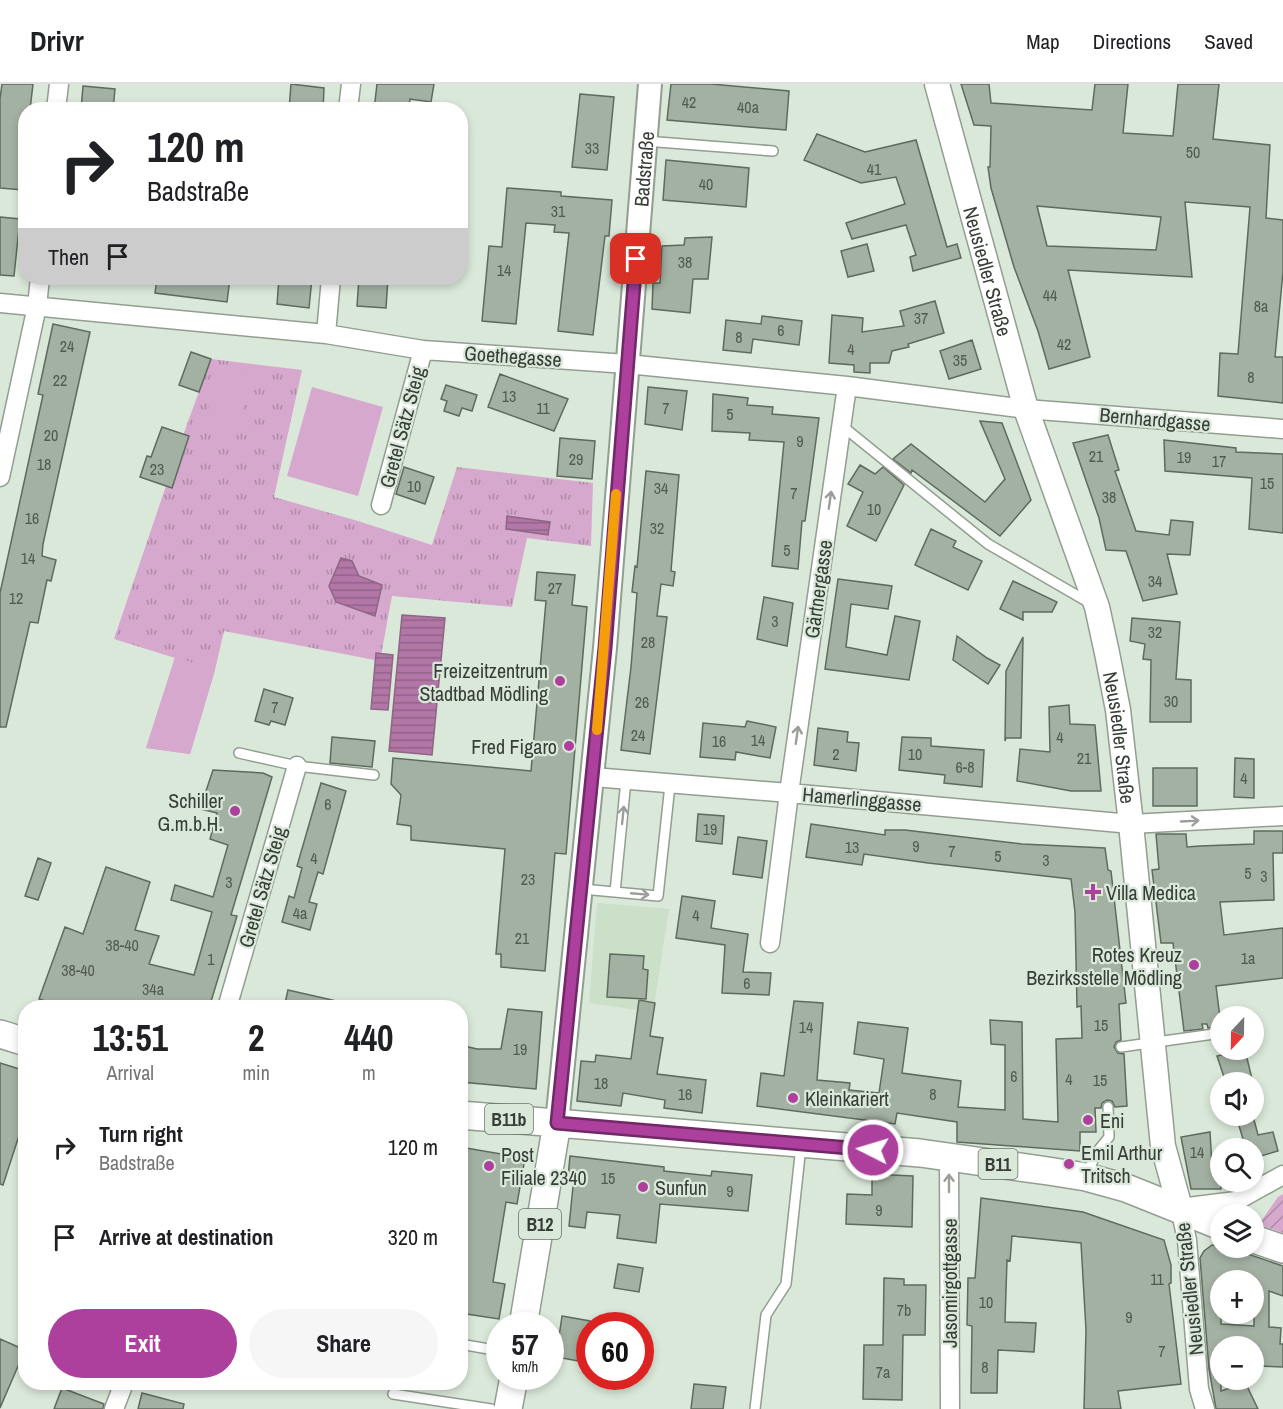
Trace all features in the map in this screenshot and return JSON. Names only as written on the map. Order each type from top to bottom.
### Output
[{"type":"main road","name":"Neusiedler Straße","points":[[937,84],[1026,409],[1097,608],[1118,710],[1163,1146],[1180,1208]]},
{"type":"main road","points":[[0,1034],[18,1040]]},
{"type":"main road","name":"B11b","points":[[468,1116],[557,1123]]},
{"type":"main road","name":"B11","points":[[557,1123],[949,1157],[1091,1165],[1126,1188],[1210,1221]]},
{"type":"main road","name":"Badstraße","points":[[524,1312],[557,1123]]},
{"type":"main road","points":[[1264,1242],[1283,1249]]},
{"type":"main road","points":[[508,1409],[512,1390]]},
{"type":"street","points":[[58,102],[59,84]]},
{"type":"street","points":[[349,102],[351,84]]},
{"type":"street","name":"Badstraße","points":[[557,1123],[593,777],[650,84]]},
{"type":"street","points":[[0,477],[37,306],[39,285]]},
{"type":"street","points":[[326,334],[330,285]]},
{"type":"street","name":"Goethegasse","points":[[0,303],[326,334],[423,350],[627,364],[847,386],[1026,409]]},
{"type":"street","name":"Gretel Sätz Steig","points":[[381,505],[423,350]]},
{"type":"street","name":"Gärtnergasse","points":[[770,943],[847,386]]},
{"type":"street","name":"Bernhardgasse","points":[[1026,409],[1283,429]]},
{"type":"street","name":"Gretel Sätz Steig","points":[[229,1000],[297,766]]},
{"type":"street","name":"Hamerlinggasse","points":[[593,777],[1131,824],[1283,816]]},
{"type":"street","name":"Jasomirgottgasse","points":[[949,1157],[950,1409]]},
{"type":"street","points":[[1180,1208],[1236,1202],[1283,1175]]},
{"type":"street","name":"Neusiedler Straße","points":[[1180,1208],[1187,1240],[1198,1389],[1205,1409]]},
{"type":"street","points":[[114,1409],[121,1390]]},
{"type":"lane","points":[[645,141],[773,151]]},
{"type":"lane","points":[[841,425],[988,544],[1097,608]]},
{"type":"lane","points":[[239,753],[297,766],[374,775]]},
{"type":"lane","points":[[615,892],[626,780]]},
{"type":"lane","points":[[582,889],[658,896],[670,784]]},
{"type":"lane","points":[[1121,1047],[1152,1041],[1210,1035]]},
{"type":"lane","points":[[1091,1165],[1109,1137],[1108,1107]]},
{"type":"lane","points":[[755,1409],[766,1315],[786,1284],[801,1144]]},
{"type":"lane","points":[[468,1345],[486,1349]]},
{"type":"lane","points":[[393,1394],[491,1409]]},
{"type":"shaded area","points":[[507,516],[550,522],[548,535],[506,529]]},
{"type":"shaded area","points":[[341,558],[352,561],[359,576],[382,585],[375,616],[336,602],[329,586]]},
{"type":"shaded area","points":[[402,615],[445,618],[432,755],[389,751]]},
{"type":"shaded area","points":[[376,653],[393,655],[388,710],[371,709]]},
{"type":"shaded area","points":[[597,903],[669,909],[640,1096],[627,1094],[638,1010],[589,1003]]},
{"type":"green space","points":[[211,359],[302,370],[274,497],[432,545],[457,467],[593,483],[591,546],[527,538],[512,607],[392,596],[380,661],[224,631],[190,754],[146,748],[175,658],[114,639]]},
{"type":"green space","points":[[224,367],[254,378],[233,434],[203,422]]},
{"type":"green space","points":[[312,387],[383,407],[358,496],[287,476]]},
{"type":"green space","points":[[175,657],[215,670],[190,754],[146,748]]},
{"type":"green space","points":[[1283,1194],[1283,1233],[1264,1226],[1264,1217],[1278,1197]]},
{"type":"building","points":[[2,84],[33,84],[31,102],[18,102],[18,190],[0,188]]},
{"type":"building","points":[[291,84],[324,88],[323,102],[290,102]]},
{"type":"building","points":[[377,84],[434,84],[431,102],[410,99],[410,102],[375,102]]},
{"type":"building","points":[[671,84],[711,84],[789,91],[786,130],[667,120]]},
{"type":"building","points":[[961,84],[989,84],[991,103],[1092,110],[1095,84],[1128,84],[1123,133],[1173,136],[1178,84],[1219,84],[1213,139],[1270,145],[1266,218],[1283,220],[1283,272],[1275,357],[1283,357],[1283,403],[1218,396],[1220,353],[1238,354],[1250,207],[1185,202],[1192,277],[1068,270],[1090,357],[1049,369],[1038,331],[1014,267],[991,188],[988,167],[990,167],[991,126],[974,125]],"holes":[[[1037,206],[1161,217],[1156,250],[1047,246]]]},
{"type":"building","points":[[83,86],[115,89],[114,102],[82,102]]},
{"type":"building","points":[[580,94],[614,97],[607,170],[572,167]]},
{"type":"building","points":[[817,134],[865,152],[916,140],[947,247],[957,244],[961,258],[913,271],[910,257],[916,255],[906,225],[852,239],[846,223],[905,204],[896,177],[861,183],[804,160]]},
{"type":"building","points":[[666,160],[749,168],[746,207],[663,200]]},
{"type":"building","points":[[507,188],[561,192],[561,196],[612,200],[609,236],[605,236],[593,335],[558,331],[569,233],[554,232],[555,225],[526,223],[516,324],[482,321],[489,246],[502,247]]},
{"type":"building","points":[[0,217],[18,219],[14,276],[0,275]]},
{"type":"building","points":[[712,237],[708,279],[693,279],[690,313],[652,309],[653,283],[660,283],[662,246],[684,245],[685,238]]},
{"type":"building","points":[[867,244],[874,271],[848,277],[841,251]]},
{"type":"building","points":[[156,285],[229,285],[227,302],[155,293]]},
{"type":"building","points":[[278,285],[311,285],[309,308],[277,304]]},
{"type":"building","points":[[358,285],[388,285],[386,308],[357,306]]},
{"type":"building","points":[[935,301],[944,333],[892,351],[889,363],[870,363],[870,373],[854,372],[854,365],[829,363],[832,315],[863,318],[862,332],[904,326],[900,311]]},
{"type":"building","points":[[762,316],[802,321],[799,345],[753,339],[751,353],[723,350],[726,320],[761,324]]},
{"type":"building","points":[[53,324],[90,332],[43,544],[42,556],[56,560],[51,581],[47,580],[38,623],[30,622],[6,727],[0,727],[0,593],[43,395],[38,394]]},
{"type":"building","points":[[972,340],[981,369],[949,379],[940,351]]},
{"type":"building","points":[[191,352],[211,359],[199,392],[179,385]]},
{"type":"building","points":[[500,374],[568,399],[554,431],[488,407]]},
{"type":"building","points":[[446,385],[477,395],[472,411],[462,408],[459,416],[444,411],[447,401],[441,399]]},
{"type":"building","points":[[648,387],[687,391],[682,430],[645,424]]},
{"type":"building","points":[[713,394],[748,398],[747,405],[773,407],[772,414],[819,418],[805,521],[802,521],[798,569],[772,566],[784,442],[749,440],[750,433],[712,431]]},
{"type":"building","points":[[980,421],[1002,423],[1031,500],[1000,536],[912,470],[911,473],[893,459],[911,444],[985,502],[1005,479]]},
{"type":"building","points":[[162,427],[189,436],[172,488],[140,477],[147,456],[151,457]]},
{"type":"building","points":[[1108,435],[1119,470],[1115,471],[1136,531],[1169,535],[1171,520],[1193,522],[1190,555],[1167,554],[1177,594],[1143,601],[1126,551],[1106,550],[1099,518],[1073,443]]},
{"type":"building","points":[[560,438],[595,441],[592,479],[557,476]]},
{"type":"building","points":[[1164,440],[1236,448],[1236,452],[1283,454],[1283,533],[1249,529],[1252,478],[1165,471]]},
{"type":"building","points":[[860,465],[875,474],[883,467],[904,485],[876,541],[847,526],[863,492],[848,484]]},
{"type":"building","points":[[404,467],[434,477],[425,504],[396,494]]},
{"type":"building","points":[[646,471],[679,475],[671,571],[675,572],[673,586],[661,584],[657,616],[667,617],[650,754],[621,750],[637,593],[632,592],[635,566],[637,567]]},
{"type":"building","points":[[931,529],[956,541],[953,547],[982,561],[968,590],[915,565]]},
{"type":"building","name":"Freizeitzentrum Stadtbad Mödling","points":[[537,572],[575,575],[572,605],[587,607],[566,854],[555,853],[545,971],[501,967],[501,954],[496,954],[505,849],[411,840],[411,826],[397,824],[401,795],[391,784],[393,758],[531,771],[546,601],[535,600]]},
{"type":"building","points":[[838,579],[892,586],[888,609],[851,604],[846,647],[887,655],[895,616],[920,621],[909,680],[825,669]]},
{"type":"building","points":[[1013,581],[1057,602],[1052,612],[1023,612],[1023,620],[1000,609]]},
{"type":"building","points":[[764,597],[793,603],[787,646],[757,639]]},
{"type":"building","points":[[1132,618],[1180,622],[1176,679],[1191,680],[1191,722],[1150,722],[1151,660],[1143,659],[1145,644],[1130,641]]},
{"type":"building","points":[[957,636],[1000,665],[988,684],[953,660]]},
{"type":"building","points":[[1023,637],[1021,738],[1006,738],[1005,741],[1006,671]]},
{"type":"building","points":[[264,689],[293,698],[285,725],[271,721],[269,725],[255,721]]},
{"type":"building","points":[[1069,705],[1070,724],[1095,725],[1101,791],[1071,791],[1017,781],[1020,749],[1050,752],[1049,707]]},
{"type":"building","points":[[747,721],[776,727],[770,758],[736,752],[735,760],[700,757],[703,723],[745,727]]},
{"type":"building","points":[[818,728],[848,732],[847,742],[859,743],[856,771],[814,765]]},
{"type":"building","points":[[332,737],[375,741],[372,767],[330,763]]},
{"type":"building","points":[[902,737],[931,738],[931,746],[984,750],[982,787],[944,783],[945,775],[899,770]]},
{"type":"building","points":[[1235,758],[1254,759],[1254,798],[1234,797]]},
{"type":"building","points":[[1153,768],[1197,768],[1197,806],[1153,806]]},
{"type":"building","points":[[213,770],[263,773],[272,777],[231,915],[237,916],[211,1000],[39,999],[65,927],[83,934],[106,867],[150,882],[135,930],[159,936],[149,964],[194,975],[212,912],[171,900],[175,885],[213,897],[228,845],[210,839],[217,813],[200,809]]},
{"type":"building","points":[[321,783],[346,791],[323,874],[318,872],[309,902],[317,904],[310,930],[282,922],[289,896],[294,898],[302,868],[297,866]]},
{"type":"building","points":[[698,814],[724,816],[722,844],[696,841]]},
{"type":"building","points":[[811,824],[885,835],[885,830],[905,830],[1022,844],[1105,848],[1108,870],[1111,871],[1126,1003],[1119,1004],[1121,1040],[1116,1042],[1114,1047],[1118,1053],[1124,1054],[1127,1106],[1115,1107],[1112,1101],[1107,1100],[1102,1103],[1101,1108],[1095,1108],[1096,1132],[1080,1132],[1080,1151],[957,1142],[957,1122],[897,1113],[895,1124],[757,1106],[761,1073],[784,1076],[794,1001],[823,1003],[817,1080],[850,1083],[849,1090],[879,1093],[884,1059],[854,1054],[858,1022],[908,1028],[902,1073],[961,1081],[958,1107],[1005,1110],[1005,1045],[991,1044],[990,1020],[1022,1022],[1023,1119],[1058,1122],[1056,1039],[1082,1038],[1081,1006],[1077,1007],[1075,912],[1071,879],[864,854],[862,865],[806,857]]},
{"type":"building","points":[[1254,831],[1283,831],[1283,853],[1273,853],[1274,900],[1220,902],[1224,935],[1283,928],[1283,978],[1216,986],[1218,1006],[1210,1006],[1210,1028],[1207,1024],[1202,1024],[1203,1029],[1184,1031],[1173,943],[1161,943],[1152,870],[1159,869],[1156,834],[1186,834],[1187,847],[1254,844]]},
{"type":"building","points":[[738,837],[767,841],[762,878],[733,874]]},
{"type":"building","points":[[38,858],[51,863],[38,900],[25,896]]},
{"type":"building","points":[[682,896],[715,901],[711,928],[748,934],[743,972],[771,973],[769,995],[722,993],[725,945],[676,938]]},
{"type":"building","points":[[610,954],[644,956],[643,969],[648,970],[646,999],[607,997]]},
{"type":"building","points":[[288,990],[332,1000],[286,1000]]},
{"type":"building","points":[[639,1000],[655,1003],[650,1036],[663,1038],[657,1074],[706,1080],[702,1113],[664,1108],[665,1100],[623,1093],[621,1106],[577,1101],[581,1061],[595,1062],[596,1055],[631,1059]]},
{"type":"building","points":[[508,1009],[542,1012],[536,1089],[468,1083],[468,1047],[501,1049]]},
{"type":"building","points":[[1218,1060],[1247,1060],[1250,1072],[1222,1072]]},
{"type":"building","points":[[0,1063],[18,1069],[18,1139],[3,1185],[0,1184]]},
{"type":"building","points":[[1239,1126],[1256,1126],[1258,1135],[1273,1132],[1278,1151],[1264,1155],[1264,1138],[1243,1138]]},
{"type":"building","points":[[1210,1132],[1210,1189],[1191,1189],[1181,1137]]},
{"type":"building","points":[[468,1148],[525,1158],[517,1204],[506,1202],[493,1282],[505,1284],[500,1312],[486,1312],[486,1317],[468,1314]]},
{"type":"building","points":[[570,1156],[664,1167],[664,1171],[711,1176],[712,1171],[752,1175],[748,1211],[660,1204],[656,1243],[617,1238],[620,1215],[587,1212],[585,1228],[569,1226],[574,1177],[568,1177]]},
{"type":"building","points":[[872,1174],[913,1176],[912,1227],[846,1224],[847,1194],[872,1195]]},
{"type":"building","points":[[981,1198],[1083,1212],[1164,1240],[1171,1265],[1171,1283],[1169,1284],[1181,1384],[1118,1391],[1121,1409],[1084,1409],[1086,1330],[1081,1243],[1012,1236],[1010,1261],[1007,1260],[1005,1322],[1036,1323],[1034,1352],[998,1350],[997,1393],[971,1393],[972,1326],[967,1325],[968,1278],[975,1278]]},
{"type":"building","points":[[1210,1246],[1210,1258],[1259,1258],[1283,1266],[1283,1296],[1269,1291],[1269,1327],[1281,1328],[1280,1344],[1283,1344],[1283,1367],[1264,1366],[1264,1336],[1210,1336],[1210,1375],[1200,1258]]},
{"type":"building","points":[[618,1264],[643,1268],[639,1292],[614,1288]]},
{"type":"building","points":[[884,1278],[904,1279],[904,1285],[926,1285],[925,1335],[903,1335],[902,1400],[863,1399],[864,1345],[883,1345]]},
{"type":"building","points":[[564,1316],[576,1318],[576,1361],[564,1358]]},
{"type":"building","points":[[0,1339],[18,1347],[18,1366],[0,1408]]},
{"type":"building","points":[[694,1384],[726,1387],[723,1409],[691,1409]]},
{"type":"building","points":[[61,1390],[67,1390],[104,1404],[103,1409],[54,1409]]},
{"type":"building","points":[[1213,1390],[1249,1390],[1258,1409],[1216,1409]]},
{"type":"building","points":[[142,1393],[184,1404],[183,1409],[138,1409]]},
{"type":"slow traffic","points":[[597,730],[616,494]]},
{"type":"place","name":"Freizeitzentrum Stadtbad Mödling","points":[[560,681]]},
{"type":"place","name":"Fred Figaro","points":[[569,746]]},
{"type":"place","name":"Schiller G.m.b.H.","points":[[235,811]]},
{"type":"place","name":"Villa Medica","points":[[1093,892]]},
{"type":"place","name":"Rotes Kreuz Bezirksstelle Mödling","points":[[1194,965]]},
{"type":"place","name":"Kleinkariert","points":[[793,1098]]},
{"type":"place","name":"Eni","points":[[1088,1120]]},
{"type":"place","name":"Emil Arthur Tritsch","points":[[1069,1164]]},
{"type":"place","name":"Post Filiale 2340","points":[[489,1166]]},
{"type":"place","name":"Sunfun","points":[[643,1187]]},
{"type":"route","points":[[636,259],[605,648],[557,1123],[873,1150]]}]
